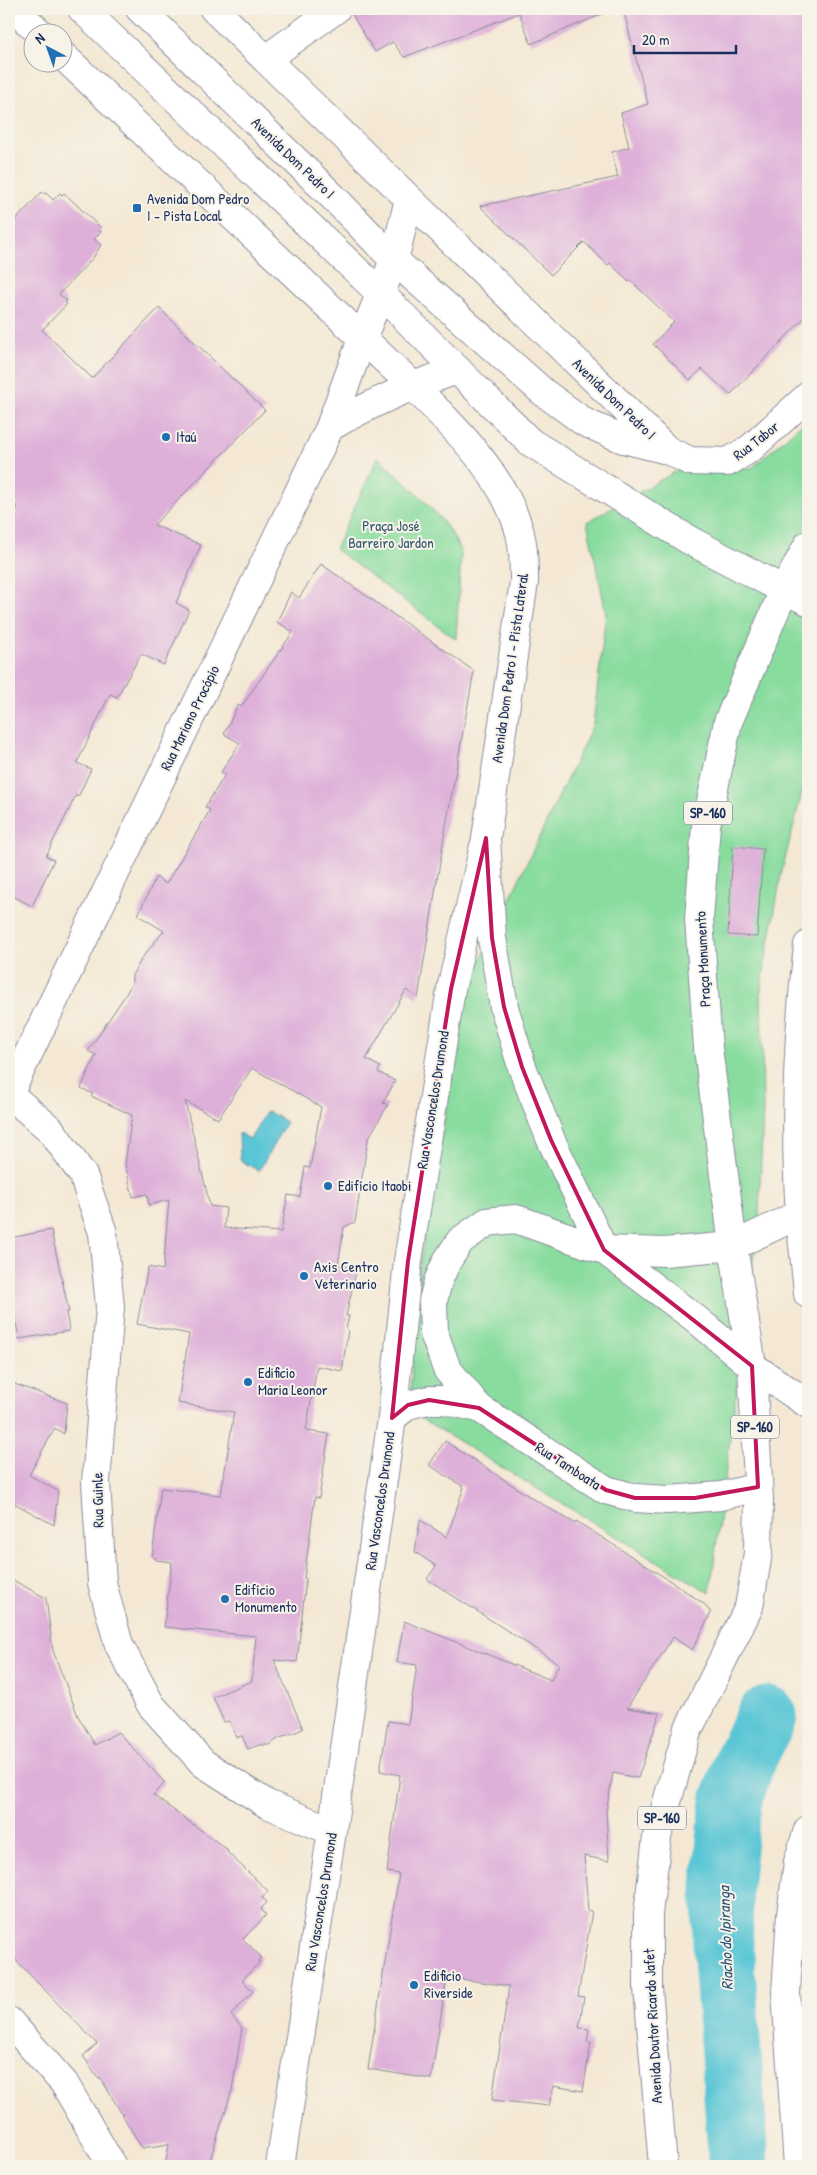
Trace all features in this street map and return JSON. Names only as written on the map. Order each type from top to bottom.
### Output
[{"type":"main road","points":[[14,9],[28,22]]},
{"type":"main road","points":[[82,9],[381,294],[530,442],[689,540],[796,596]]},
{"type":"main road","name":"Avenida Dom Pedro I","points":[[140,9],[334,198],[394,260],[543,392],[584,422],[623,439],[667,450]]},
{"type":"main road","name":"Avenida Dom Pedro I","points":[[214,9],[667,450]]},
{"type":"main road","points":[[266,60],[336,9]]},
{"type":"main road","points":[[72,64],[412,384]]},
{"type":"main road","name":"Rua Mariano Procópio","points":[[9,1094],[330,427],[362,339],[394,260],[409,199]]},
{"type":"main road","points":[[330,427],[412,384],[458,370]]},
{"type":"main road","name":"Avenida Dom Pedro I - Pista Lateral","points":[[412,384],[473,450],[497,483],[514,516],[520,533],[524,558],[522,603],[486,838]]},
{"type":"main road","name":"Rua Tabor","points":[[667,450],[690,461],[728,462],[751,448],[808,396]]},
{"type":"main road","name":"SP-160","points":[[796,596],[808,545]]},
{"type":"main road","name":"Praça Monumento","points":[[752,1366],[733,1246],[708,1048],[700,929],[705,834],[728,722],[796,596]]},
{"type":"main road","points":[[486,838],[492,938],[504,1007],[522,1068],[537,1107],[574,1191],[604,1250]]},
{"type":"main road","name":"Rua Vasconcelos Drumond","points":[[280,2166],[332,1831],[392,1418],[408,1261],[450,989],[486,838]]},
{"type":"main road","points":[[808,945],[802,1001],[798,1116],[800,1214],[808,1294]]},
{"type":"main road","name":"Rua Guinle","points":[[9,1094],[51,1130],[83,1174],[103,1233],[110,1307],[96,1482],[102,1582],[119,1645],[151,1705],[203,1763],[267,1804],[332,1831]]},
{"type":"main road","points":[[604,1250],[664,1252],[733,1246],[800,1214]]},
{"type":"main road","points":[[479,1408],[447,1369],[434,1333],[433,1301],[438,1281],[447,1261],[460,1241],[487,1222],[516,1219],[604,1250],[696,1319],[752,1366],[808,1404]]},
{"type":"main road","name":"Avenida Doutor Ricardo Jafet","points":[[663,2166],[648,1988],[648,1914],[657,1836],[687,1732],[749,1607],[758,1553],[758,1487],[752,1366]]},
{"type":"main road","name":"Rua Tamboata","points":[[392,1418],[408,1405],[429,1400],[444,1400],[479,1408],[606,1490],[635,1498],[668,1500],[721,1496],[758,1487]]},
{"type":"main road","points":[[798,2166],[786,1993],[792,1905],[798,1862],[808,1830]]},
{"type":"main road","points":[[9,2021],[64,2083],[112,2166]]},
{"type":"highlighted area","points":[[486,838],[492,938],[504,1007],[522,1067],[551,1140],[604,1250],[752,1366],[758,1487],[695,1498],[635,1498],[606,1490],[479,1408],[429,1400],[408,1405],[392,1418],[408,1261],[451,989]]},
{"type":"green space","points":[[808,418],[808,768],[781,875],[761,989],[763,1107],[759,1216],[710,1593],[420,1418],[410,1399],[417,1279],[467,988],[593,725],[606,613],[587,522],[680,469],[752,468]]},
{"type":"green space","name":"Praça José Barreiro Jardon","points":[[378,457],[437,514],[447,527],[461,554],[456,639],[335,549]]},
{"type":"water","points":[[267,1111],[286,1122],[259,1171],[240,1160],[239,1133],[250,1139]]},
{"type":"building","points":[[351,9],[614,9],[531,44],[519,13],[404,57],[393,42],[375,52],[351,13]]},
{"type":"building","points":[[623,9],[808,9],[808,314],[730,395],[702,369],[690,380],[653,344],[674,322],[630,280],[629,282],[610,263],[608,265],[584,242],[551,275],[480,206],[618,177],[612,152],[629,147],[621,113],[648,104]]},
{"type":"building","points":[[42,192],[46,193],[53,200],[60,193],[62,195],[64,193],[101,228],[99,230],[101,232],[94,239],[101,245],[93,258],[59,294],[67,301],[65,302],[67,304],[42,330],[92,378],[159,308],[265,410],[154,525],[201,545],[176,603],[189,610],[164,665],[141,654],[117,697],[110,694],[77,763],[91,769],[46,856],[54,860],[32,906],[9,894],[9,527],[18,507],[9,498],[9,227]]},
{"type":"building","points":[[321,564],[474,671],[445,831],[418,998],[406,990],[366,1059],[380,1067],[378,1072],[395,1081],[383,1103],[388,1105],[368,1139],[355,1222],[344,1227],[338,1265],[351,1268],[350,1271],[356,1272],[346,1316],[349,1316],[346,1329],[348,1330],[342,1371],[317,1366],[306,1431],[329,1434],[319,1498],[315,1497],[304,1578],[306,1579],[297,1662],[274,1660],[303,1729],[278,1739],[269,1745],[259,1745],[248,1749],[242,1736],[236,1737],[229,1721],[224,1722],[213,1697],[252,1681],[256,1636],[164,1627],[172,1562],[156,1560],[156,1558],[152,1557],[161,1488],[221,1495],[234,1412],[178,1403],[189,1334],[137,1324],[148,1267],[163,1270],[169,1200],[149,1205],[147,1194],[133,1197],[125,1164],[132,1115],[91,1096],[93,1094],[81,1088],[96,1055],[88,1051],[126,994],[132,983],[132,975],[144,955],[164,931],[138,915],[156,877],[166,884],[210,810],[205,807],[225,775],[221,772],[240,743],[224,734],[238,705],[241,707],[293,632],[277,622],[291,592],[299,598]],"holes":[[[252,1068],[321,1107],[310,1168],[305,1167],[300,1197],[288,1195],[281,1232],[224,1228],[226,1208],[210,1206],[185,1101],[218,1119]]]},
{"type":"building","points":[[733,846],[763,849],[757,937],[728,935]]},
{"type":"building","points":[[51,1230],[69,1312],[66,1312],[69,1331],[19,1339],[9,1284],[9,1238]]},
{"type":"building","points":[[9,1382],[67,1403],[64,1434],[55,1428],[29,1475],[58,1491],[54,1525],[14,1503],[9,1513]]},
{"type":"building","points":[[445,1441],[532,1498],[576,1524],[576,1521],[675,1584],[704,1604],[711,1613],[692,1650],[673,1637],[627,1708],[660,1713],[638,1778],[613,1773],[606,1812],[609,1861],[584,1856],[588,1910],[592,1911],[578,1996],[584,1997],[579,2028],[589,2029],[587,2042],[591,2042],[583,2091],[553,2086],[549,2106],[492,2100],[509,1986],[447,1977],[431,2079],[368,2069],[399,1874],[387,1872],[400,1775],[380,1771],[388,1721],[408,1724],[417,1665],[397,1662],[404,1621],[551,1680],[559,1664],[427,1579],[436,1566],[415,1552],[420,1520],[447,1537],[464,1487],[429,1465]]},
{"type":"building","points":[[9,1578],[46,1598],[53,1651],[78,1716],[95,1745],[118,1732],[165,1783],[153,1795],[228,1850],[227,1852],[268,1891],[262,1898],[267,1902],[261,1909],[266,1915],[243,1939],[261,1957],[258,1961],[260,1962],[242,1980],[253,1991],[231,2015],[242,2028],[232,2090],[208,2166],[165,2166],[169,2144],[142,2148],[100,2077],[99,2079],[83,2056],[97,2044],[9,1953]]},
{"type":"waterway","name":"Riacho do Ipiranga","points":[[739,2166],[723,1943],[722,1886],[731,1802],[745,1760],[767,1716]]},
{"type":"place","name":"Avenida Dom Pedro I - Pista Local","points":[[137,208]]},
{"type":"place","name":"Itaú","points":[[166,437]]},
{"type":"place","name":"Edifício Itaobi","points":[[328,1186]]},
{"type":"place","name":"Axis Centro Veterinario","points":[[304,1276]]},
{"type":"place","name":"Edificio Maria Leonor","points":[[248,1382]]},
{"type":"place","name":"Edifício Monumento","points":[[225,1599]]},
{"type":"place","name":"Edificio Riverside","points":[[414,1985]]}]
